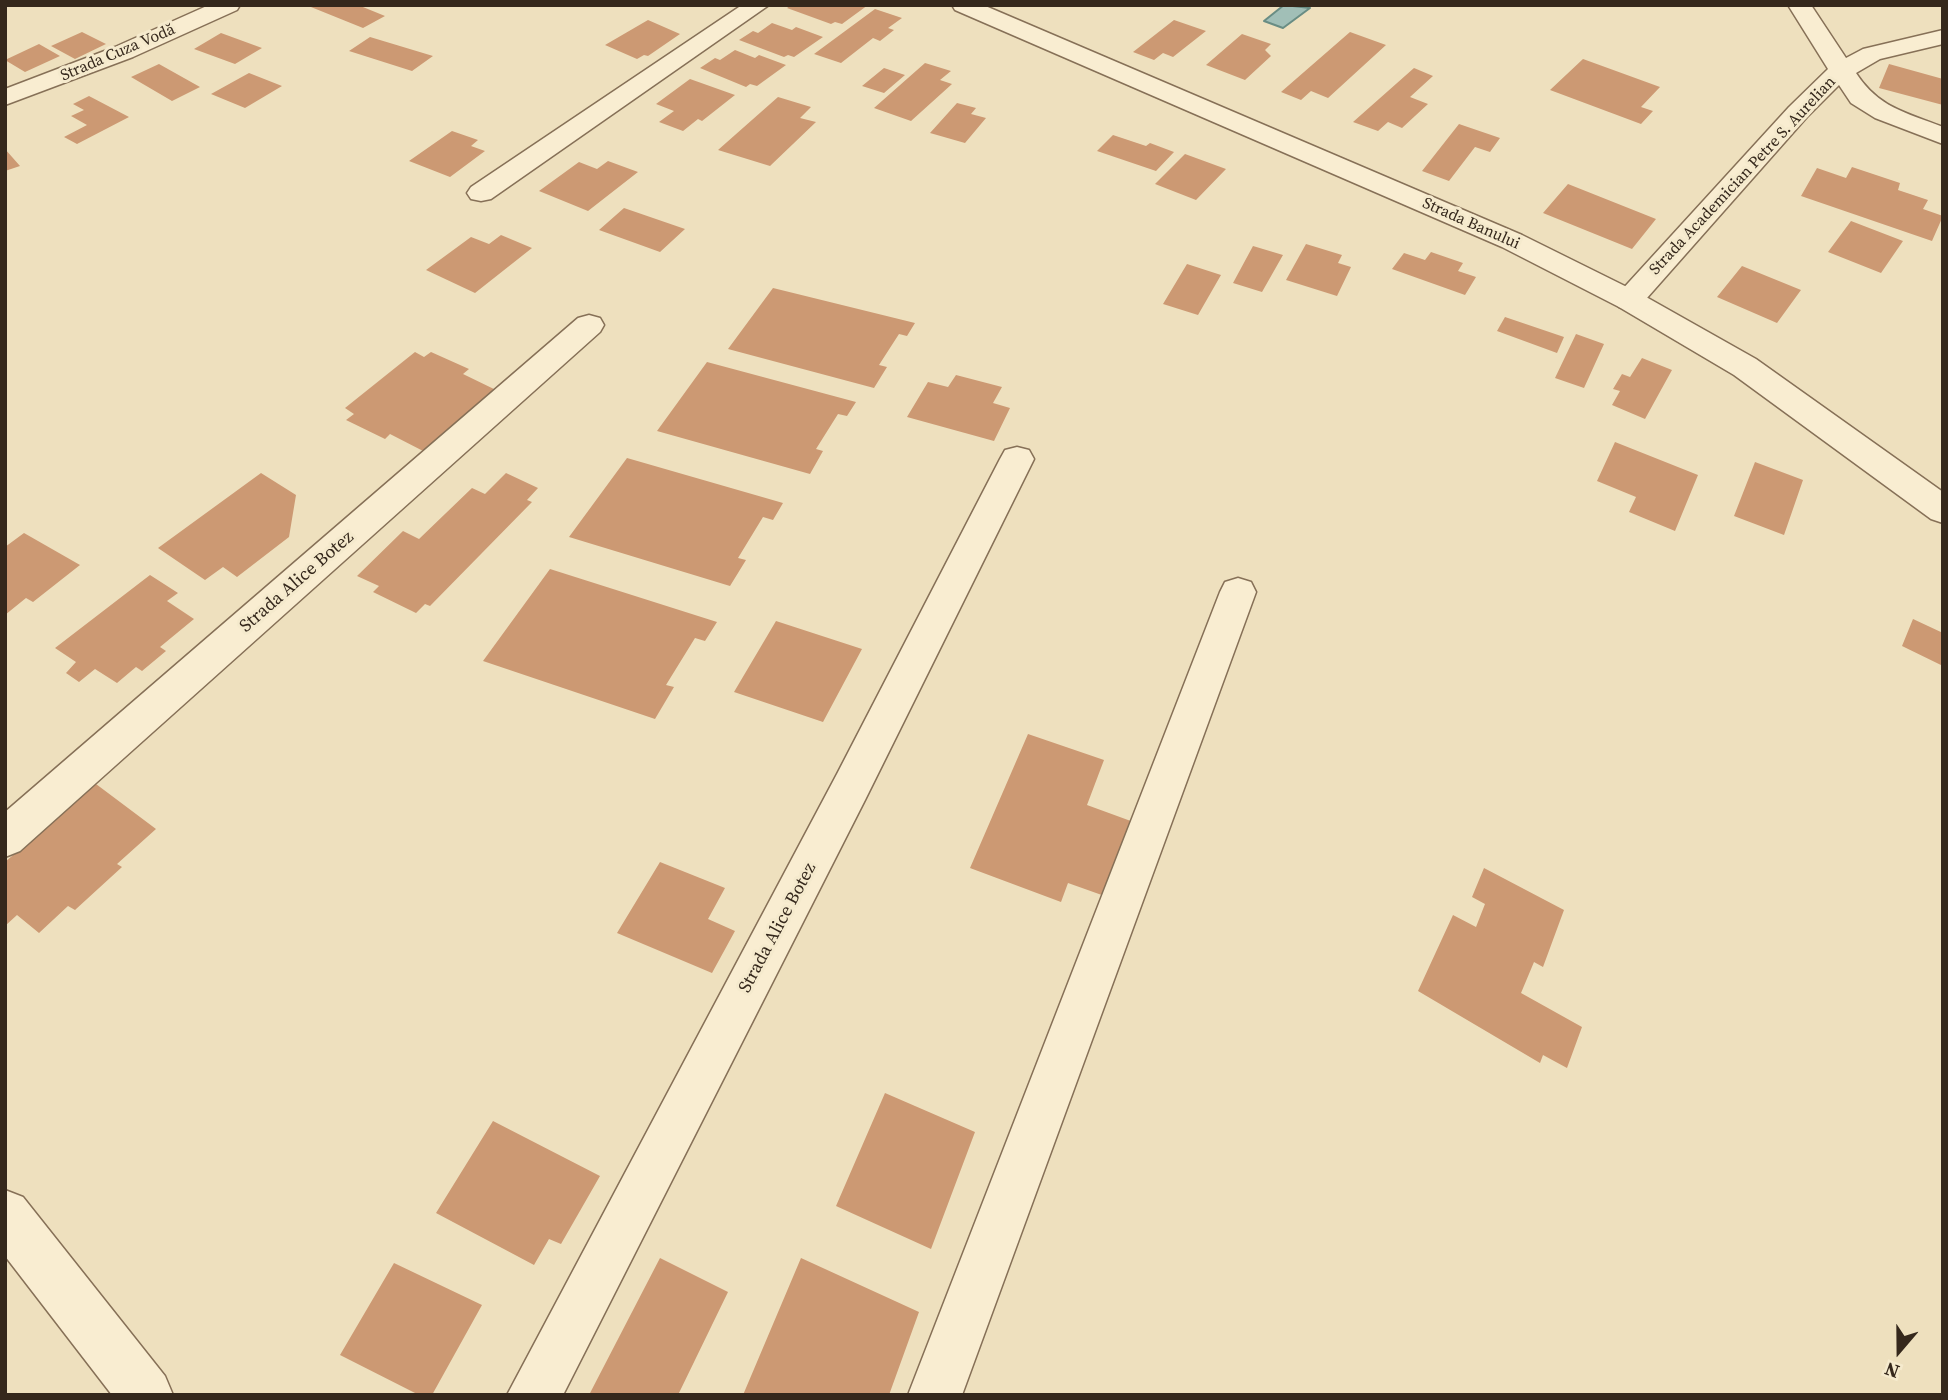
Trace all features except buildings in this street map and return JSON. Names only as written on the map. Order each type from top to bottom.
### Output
[{"type":"street","name":"Strada Cuza Vodă","points":[[5,98],[124,52],[229,5]]},
{"type":"street","points":[[481,193],[758,5]]},
{"type":"street","name":"Strada Banului","points":[[963,5],[1512,241],[1629,300],[1745,367],[1943,510]]},
{"type":"street","points":[[1799,5],[1860,98],[1884,113],[1943,136]]},
{"type":"street","name":"Strada Academician Petre S. Aurelian","points":[[1629,300],[1798,112],[1840,71],[1872,54],[1943,37]]},
{"type":"street","name":"Strada Alice Botez","points":[[5,838],[589,325]]},
{"type":"street","name":"Strada Alice Botez","points":[[534,1395],[851,787],[1017,459]]},
{"type":"street","points":[[935,1395],[1238,592]]},
{"type":"street","points":[[5,1215],[146,1395]]},
{"type":"water","points":[[1284,5],[1310,8],[1283,28],[1264,21]]}]
